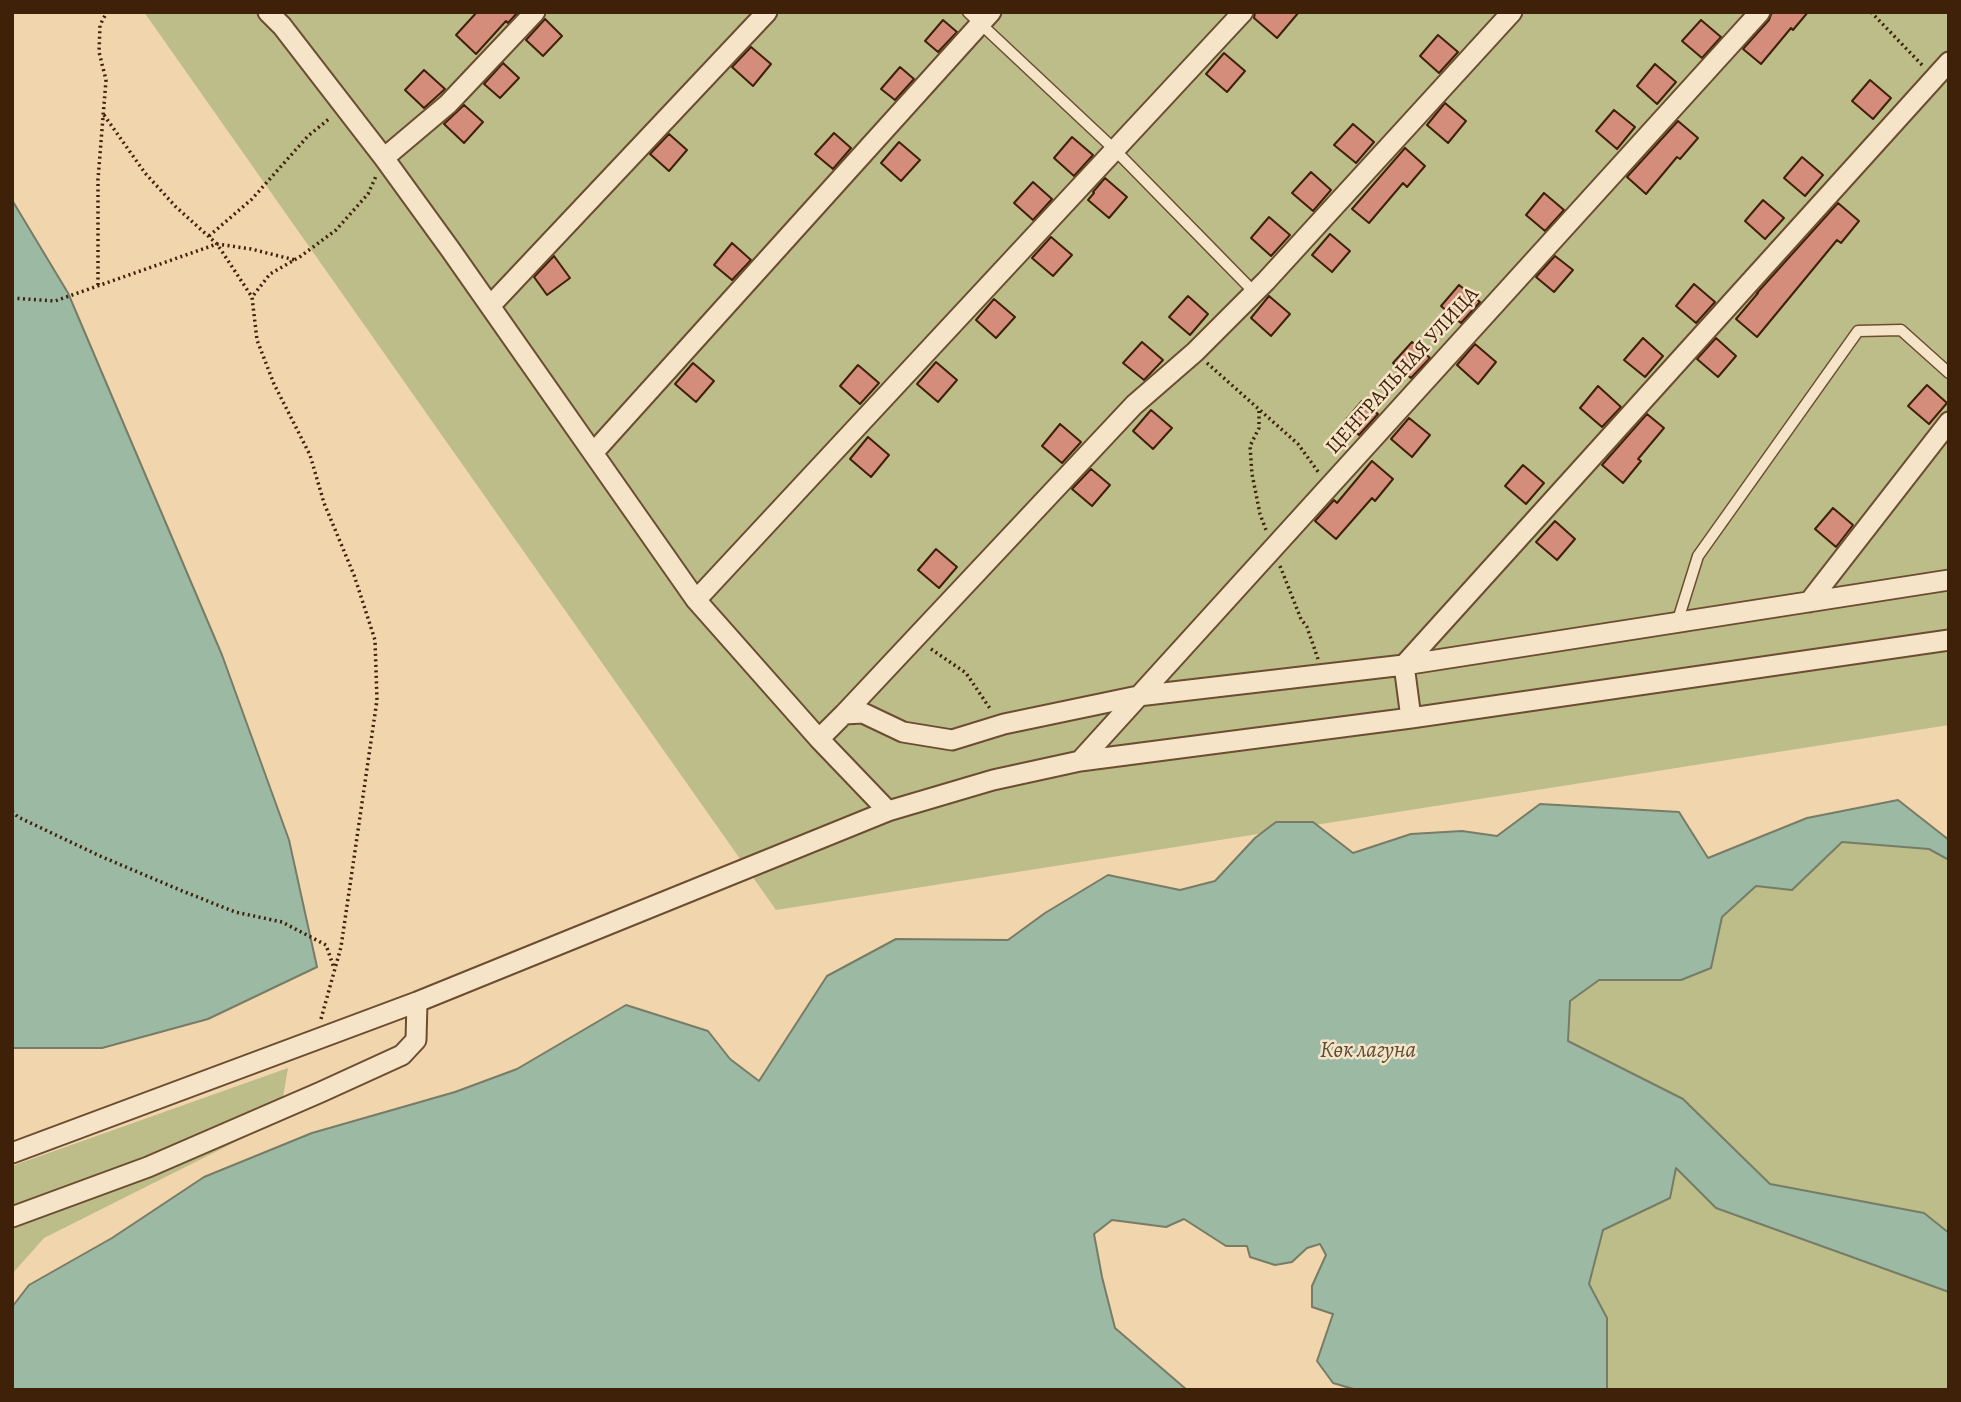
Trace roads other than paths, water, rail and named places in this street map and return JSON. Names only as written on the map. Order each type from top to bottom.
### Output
[{"type":"street","points":[[384,158],[448,104],[535,12]]},
{"type":"street","points":[[490,306],[767,12]]},
{"type":"street","points":[[696,600],[1243,12]]},
{"type":"street","points":[[819,739],[1134,405],[1195,352],[1254,292],[1512,12]]},
{"type":"street","name":"ЦЕНТРАЛЬНАЯ УЛИЦА","points":[[1080,761],[1760,12]]},
{"type":"street","points":[[593,453],[980,16]]},
{"type":"street","points":[[281,17],[490,306],[696,600],[819,739],[888,811]]},
{"type":"street","points":[[1411,718],[1404,665],[1944,67]]},
{"type":"street","points":[[1809,602],[1949,422]]},
{"type":"street","points":[[844,714],[863,713],[903,732],[952,740],[1004,724],[1138,696],[1404,665],[1949,580]]},
{"type":"street","points":[[12,1153],[417,1002],[888,811],[993,780],[1080,761],[1411,718],[1949,640]]},
{"type":"street","points":[[12,1217],[148,1167],[402,1055],[416,1040],[417,1002]]},
{"type":"lane","points":[[980,16],[1254,292]]},
{"type":"lane","points":[[1677,622],[1699,556],[1858,331],[1900,330],[1949,373]]},
{"type":"water","points":[[12,200],[68,293],[222,655],[289,840],[317,967],[208,1019],[102,1048],[12,1048]]},
{"type":"water","name":"Көк лагуна","points":[[1898,800],[1949,840],[1949,860],[1929,849],[1842,842],[1792,890],[1756,886],[1722,917],[1711,968],[1681,980],[1599,980],[1570,1001],[1568,1041],[1683,1099],[1770,1184],[1924,1213],[1949,1233],[1949,1292],[1716,1208],[1676,1168],[1670,1198],[1603,1230],[1589,1284],[1607,1318],[1607,1390],[1357,1390],[1333,1383],[1317,1361],[1333,1314],[1312,1307],[1312,1286],[1326,1255],[1320,1244],[1307,1248],[1292,1262],[1275,1265],[1250,1257],[1247,1246],[1226,1246],[1184,1219],[1166,1227],[1112,1220],[1094,1234],[1115,1328],[1187,1390],[12,1390],[12,1307],[29,1285],[112,1238],[204,1177],[312,1133],[455,1092],[517,1069],[626,1005],[708,1031],[730,1059],[759,1081],[827,976],[896,939],[1008,940],[1045,913],[1108,875],[1180,890],[1215,881],[1255,838],[1276,822],[1313,822],[1353,853],[1411,834],[1462,831],[1497,836],[1540,804],[1679,812],[1708,858],[1807,818]]}]
